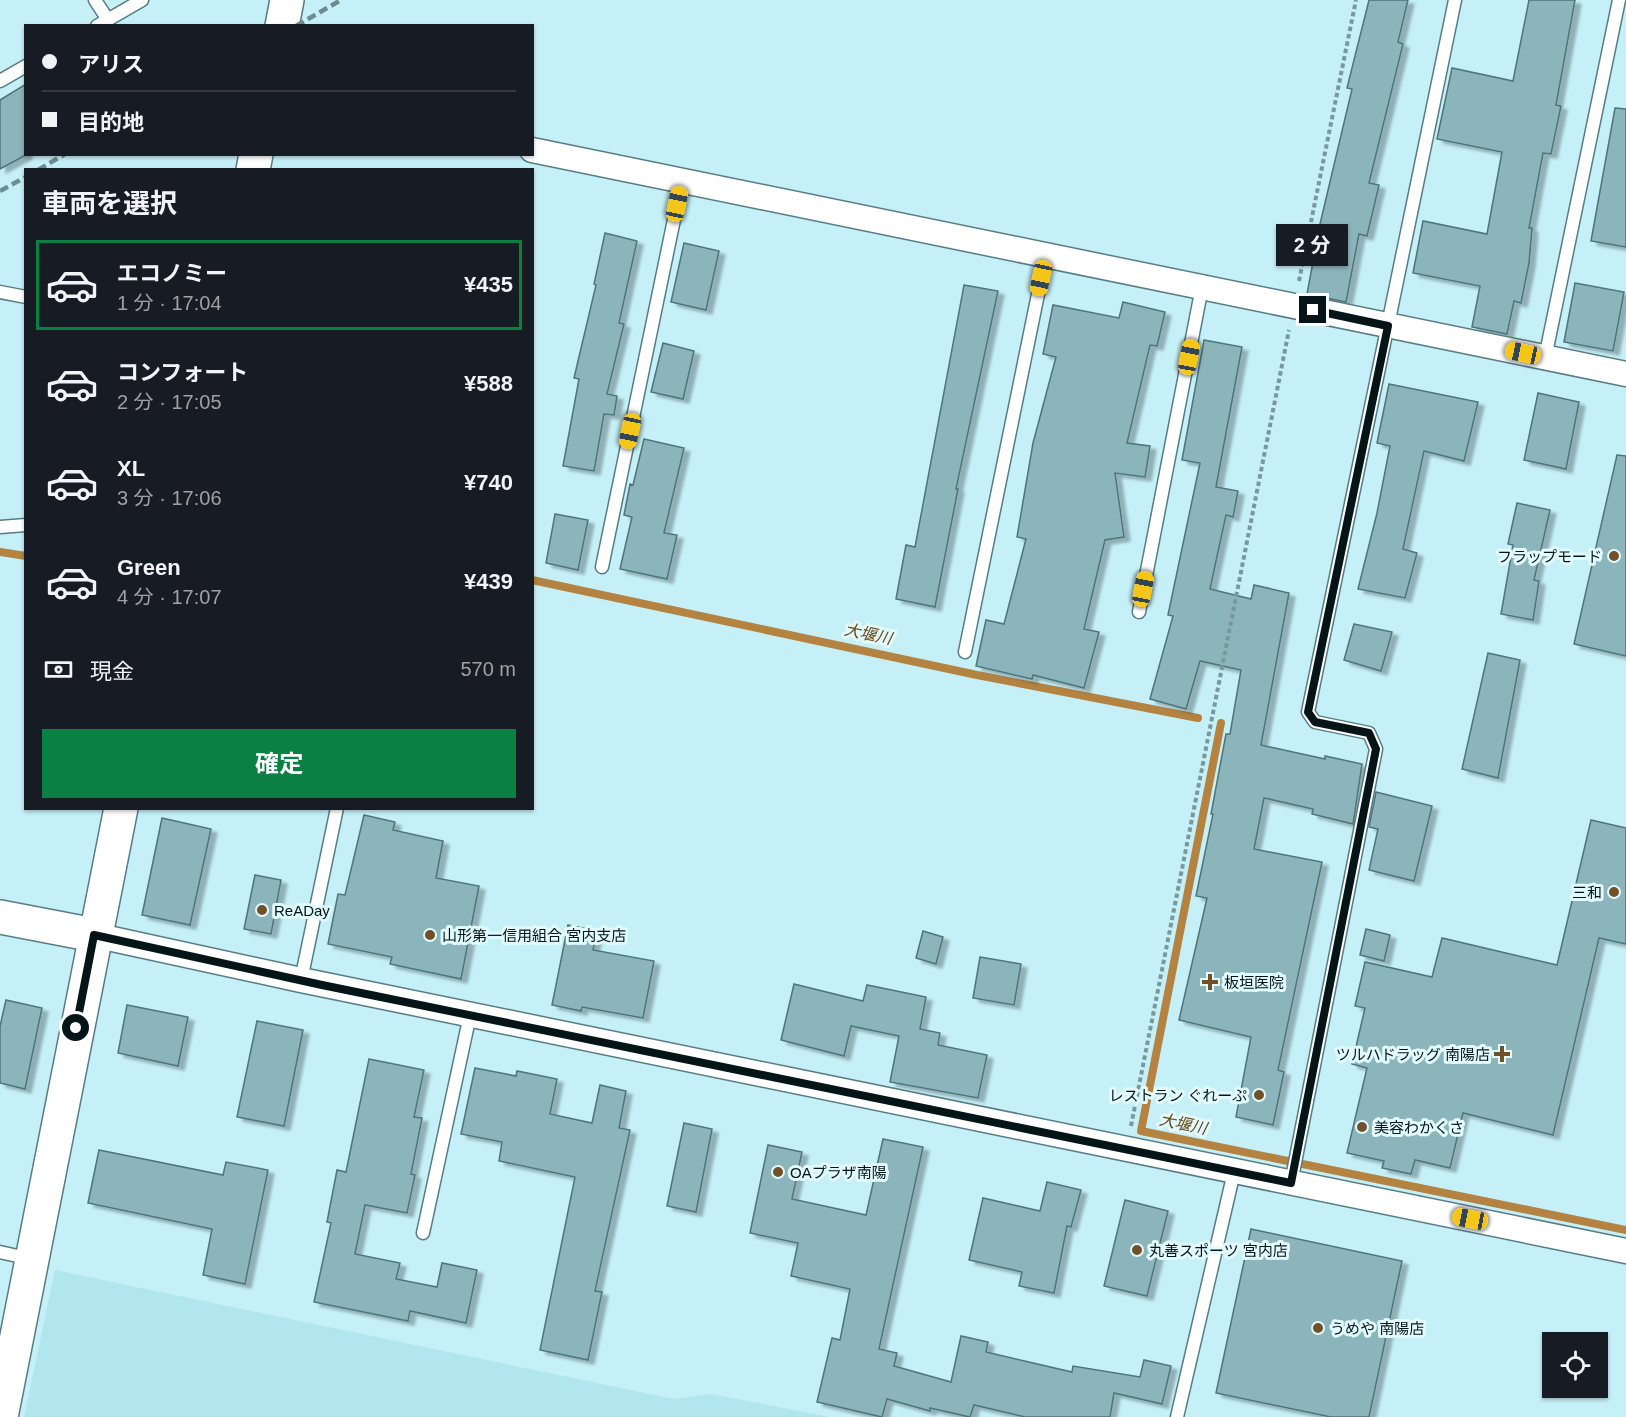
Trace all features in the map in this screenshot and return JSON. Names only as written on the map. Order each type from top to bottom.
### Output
[{"type":"street","points":[[282,24],[287,0]]},
{"type":"street","points":[[534,150],[1626,374]]},
{"type":"street","points":[[1,1417],[94,935],[121,810]]},
{"type":"street","points":[[0,917],[1626,1251]]},
{"type":"lane","points":[[95,0],[103,23],[142,0]]},
{"type":"lane","points":[[1291,1183],[1376,749],[1369,733],[1315,722],[1308,712],[1455,0]]},
{"type":"lane","points":[[1545,358],[1619,0]]},
{"type":"lane","points":[[0,81],[24,67]]},
{"type":"lane","points":[[602,567],[682,181]]},
{"type":"lane","points":[[965,652],[1046,255]]},
{"type":"lane","points":[[1138,612],[1202,287]]},
{"type":"lane","points":[[0,292],[24,297]]},
{"type":"lane","points":[[0,527],[24,525]]},
{"type":"lane","points":[[301,980],[337,810]]},
{"type":"lane","points":[[423,1233],[470,1015]]},
{"type":"lane","points":[[1177,1417],[1234,1172]]},
{"type":"lane","points":[[0,1252],[33,1259]]},
{"type":"path","points":[[1126,1149],[1356,0]]},
{"type":"shaded area","points":[[55,1270],[674,1399],[712,1394],[830,1417],[24,1417]]},
{"type":"building","points":[[1369,0],[1408,0],[1398,42],[1403,44],[1369,183],[1379,185],[1367,236],[1359,234],[1346,302],[1307,294],[1320,224],[1352,89],[1347,88]]},
{"type":"building","points":[[1529,0],[1575,0],[1556,105],[1561,106],[1551,154],[1543,153],[1529,228],[1532,228],[1529,263],[1521,303],[1514,301],[1507,334],[1472,327],[1480,286],[1413,273],[1423,221],[1487,234],[1502,152],[1437,139],[1452,68],[1513,81]]},
{"type":"building","points":[[24,85],[24,156],[0,169],[0,100]]},
{"type":"building","points":[[1615,108],[1626,109],[1626,247],[1591,241]]},
{"type":"building","points":[[605,233],[637,241],[619,323],[624,324],[607,394],[617,396],[614,415],[604,414],[594,471],[563,466],[579,379],[574,378],[596,285],[594,284]]},
{"type":"building","points":[[684,243],[719,251],[706,310],[671,302]]},
{"type":"building","points":[[1575,283],[1624,292],[1613,351],[1564,342]]},
{"type":"building","points":[[964,285],[998,291],[956,489],[958,489],[935,607],[896,599],[906,545],[915,547]]},
{"type":"building","points":[[1123,302],[1165,312],[1157,346],[1150,345],[1127,443],[1150,446],[1145,477],[1115,473],[1124,537],[1105,540],[1084,629],[1099,632],[1084,688],[1033,675],[1032,679],[976,666],[986,620],[1004,624],[1026,539],[1017,537],[1033,443],[1056,357],[1043,354],[1053,305],[1119,318]]},
{"type":"building","points":[[1204,340],[1242,347],[1216,487],[1238,491],[1233,517],[1226,515],[1210,589],[1251,599],[1254,585],[1289,593],[1261,745],[1325,759],[1325,756],[1362,764],[1353,824],[1312,814],[1313,809],[1264,798],[1254,849],[1322,862],[1278,1070],[1284,1072],[1273,1125],[1236,1117],[1251,1037],[1179,1020],[1207,898],[1196,896],[1226,734],[1230,734],[1241,670],[1200,661],[1186,709],[1150,699],[1173,616],[1168,615],[1200,463],[1182,460]]},
{"type":"building","points":[[663,343],[694,351],[683,399],[651,392]]},
{"type":"building","points":[[1389,384],[1478,402],[1464,461],[1424,451],[1403,549],[1417,553],[1405,598],[1358,589],[1377,513],[1390,446],[1377,443]]},
{"type":"building","points":[[1538,393],[1579,402],[1566,469],[1524,460]]},
{"type":"building","points":[[644,439],[684,448],[664,533],[677,535],[667,579],[620,569],[632,517],[624,515],[630,484],[633,485]]},
{"type":"building","points":[[1617,455],[1626,456],[1626,656],[1574,644]]},
{"type":"building","points":[[1517,503],[1550,510],[1534,580],[1539,581],[1533,620],[1501,614],[1513,545],[1508,544]]},
{"type":"building","points":[[555,514],[588,520],[578,570],[546,563]]},
{"type":"building","points":[[1354,624],[1392,632],[1381,671],[1344,660]]},
{"type":"building","points":[[1488,653],[1520,660],[1498,778],[1462,769]]},
{"type":"building","points":[[1376,792],[1432,806],[1414,881],[1369,870],[1378,829],[1369,827]]},
{"type":"building","points":[[364,815],[395,822],[393,830],[443,841],[436,878],[479,886],[461,979],[390,964],[392,957],[328,944],[338,894],[345,895]]},
{"type":"building","points":[[162,818],[211,829],[190,925],[142,915]]},
{"type":"building","points":[[1591,820],[1626,828],[1626,944],[1599,938],[1553,1135],[1463,1113],[1450,1168],[1415,1160],[1411,1174],[1382,1168],[1384,1161],[1347,1153],[1367,1068],[1352,1064],[1365,1008],[1355,1006],[1365,962],[1432,977],[1442,938],[1557,965]]},
{"type":"building","points":[[255,875],[281,880],[271,934],[244,929]]},
{"type":"building","points":[[568,925],[597,931],[593,950],[654,961],[643,1018],[582,1007],[581,1011],[552,1005]]},
{"type":"building","points":[[1366,929],[1390,935],[1384,961],[1360,955]]},
{"type":"building","points":[[923,931],[943,937],[936,964],[916,958]]},
{"type":"building","points":[[980,957],[1021,964],[1014,1005],[973,998]]},
{"type":"building","points":[[794,984],[863,1001],[867,985],[926,997],[920,1029],[940,1033],[938,1045],[987,1055],[978,1098],[890,1082],[899,1036],[851,1026],[844,1056],[781,1040]]},
{"type":"building","points":[[6,1000],[42,1008],[25,1089],[0,1083],[0,1026]]},
{"type":"building","points":[[127,1005],[188,1017],[178,1066],[118,1053]]},
{"type":"building","points":[[257,1021],[303,1030],[284,1126],[237,1117]]},
{"type":"building","points":[[369,1059],[424,1070],[414,1117],[422,1118],[411,1174],[415,1175],[407,1213],[365,1205],[355,1254],[400,1263],[396,1279],[437,1287],[442,1263],[477,1270],[466,1323],[410,1311],[408,1321],[314,1302],[331,1223],[327,1222],[337,1170],[346,1172]]},
{"type":"building","points":[[475,1068],[516,1076],[517,1071],[557,1079],[550,1114],[592,1123],[600,1085],[626,1091],[619,1128],[630,1130],[595,1291],[602,1292],[588,1360],[540,1350],[575,1177],[499,1161],[502,1142],[461,1134]]},
{"type":"building","points":[[684,1123],[712,1129],[696,1212],[667,1206]]},
{"type":"building","points":[[883,1139],[923,1147],[879,1349],[897,1353],[894,1366],[951,1382],[961,1336],[988,1342],[986,1352],[1072,1372],[1073,1366],[1140,1377],[1144,1360],[1171,1366],[1162,1404],[1114,1393],[1110,1417],[1025,1417],[974,1405],[970,1417],[930,1408],[930,1411],[887,1399],[882,1417],[817,1402],[832,1338],[840,1340],[850,1289],[791,1276],[798,1243],[750,1233],[768,1145],[802,1152],[792,1199],[866,1215]]},
{"type":"building","points":[[99,1150],[223,1175],[226,1162],[268,1170],[245,1284],[203,1275],[212,1229],[88,1203]]},
{"type":"building","points":[[1047,1182],[1081,1190],[1071,1227],[1067,1226],[1054,1293],[1019,1286],[1022,1272],[969,1260],[983,1198],[1040,1211]]},
{"type":"building","points":[[1125,1200],[1168,1211],[1147,1296],[1104,1286]]},
{"type":"building","points":[[1251,1229],[1402,1261],[1369,1417],[1331,1417],[1216,1393]]},
{"type":"waterway","name":"大堰川","points":[[0,552],[24,556]]},
{"type":"waterway","name":"大堰川","points":[[534,580],[977,675],[1198,718]]},
{"type":"waterway","name":"大堰川","points":[[1221,723],[1141,1131],[1626,1230]]},
{"type":"railway","points":[[299,24],[341,0]]},
{"type":"railway","points":[[41,168],[62,156]]},
{"type":"railway","points":[[0,191],[24,178]]},
{"type":"place","name":"フラップモード","points":[[1614,556]]},
{"type":"place","name":"三和","points":[[1614,892]]},
{"type":"place","name":"ReADay","points":[[262,910]]},
{"type":"place","name":"山形第一信用組合 宮内支店","points":[[430,935]]},
{"type":"place","name":"板垣医院","points":[[1210,982]]},
{"type":"place","name":"ツルハドラッグ 南陽店","points":[[1502,1054]]},
{"type":"place","name":"レストラン ぐれーぷ","points":[[1259,1095]]},
{"type":"place","name":"美容わかくさ","points":[[1362,1127]]},
{"type":"place","name":"OAプラザ南陽","points":[[778,1172]]},
{"type":"place","name":"丸善スポーツ 宮内店","points":[[1137,1250]]},
{"type":"place","name":"うめや 南陽店","points":[[1318,1328]]},
{"type":"route","points":[[76,1028],[94,935],[322,985],[1291,1183],[1376,749],[1369,733],[1315,722],[1308,712],[1388,326],[1313,310]]}]
